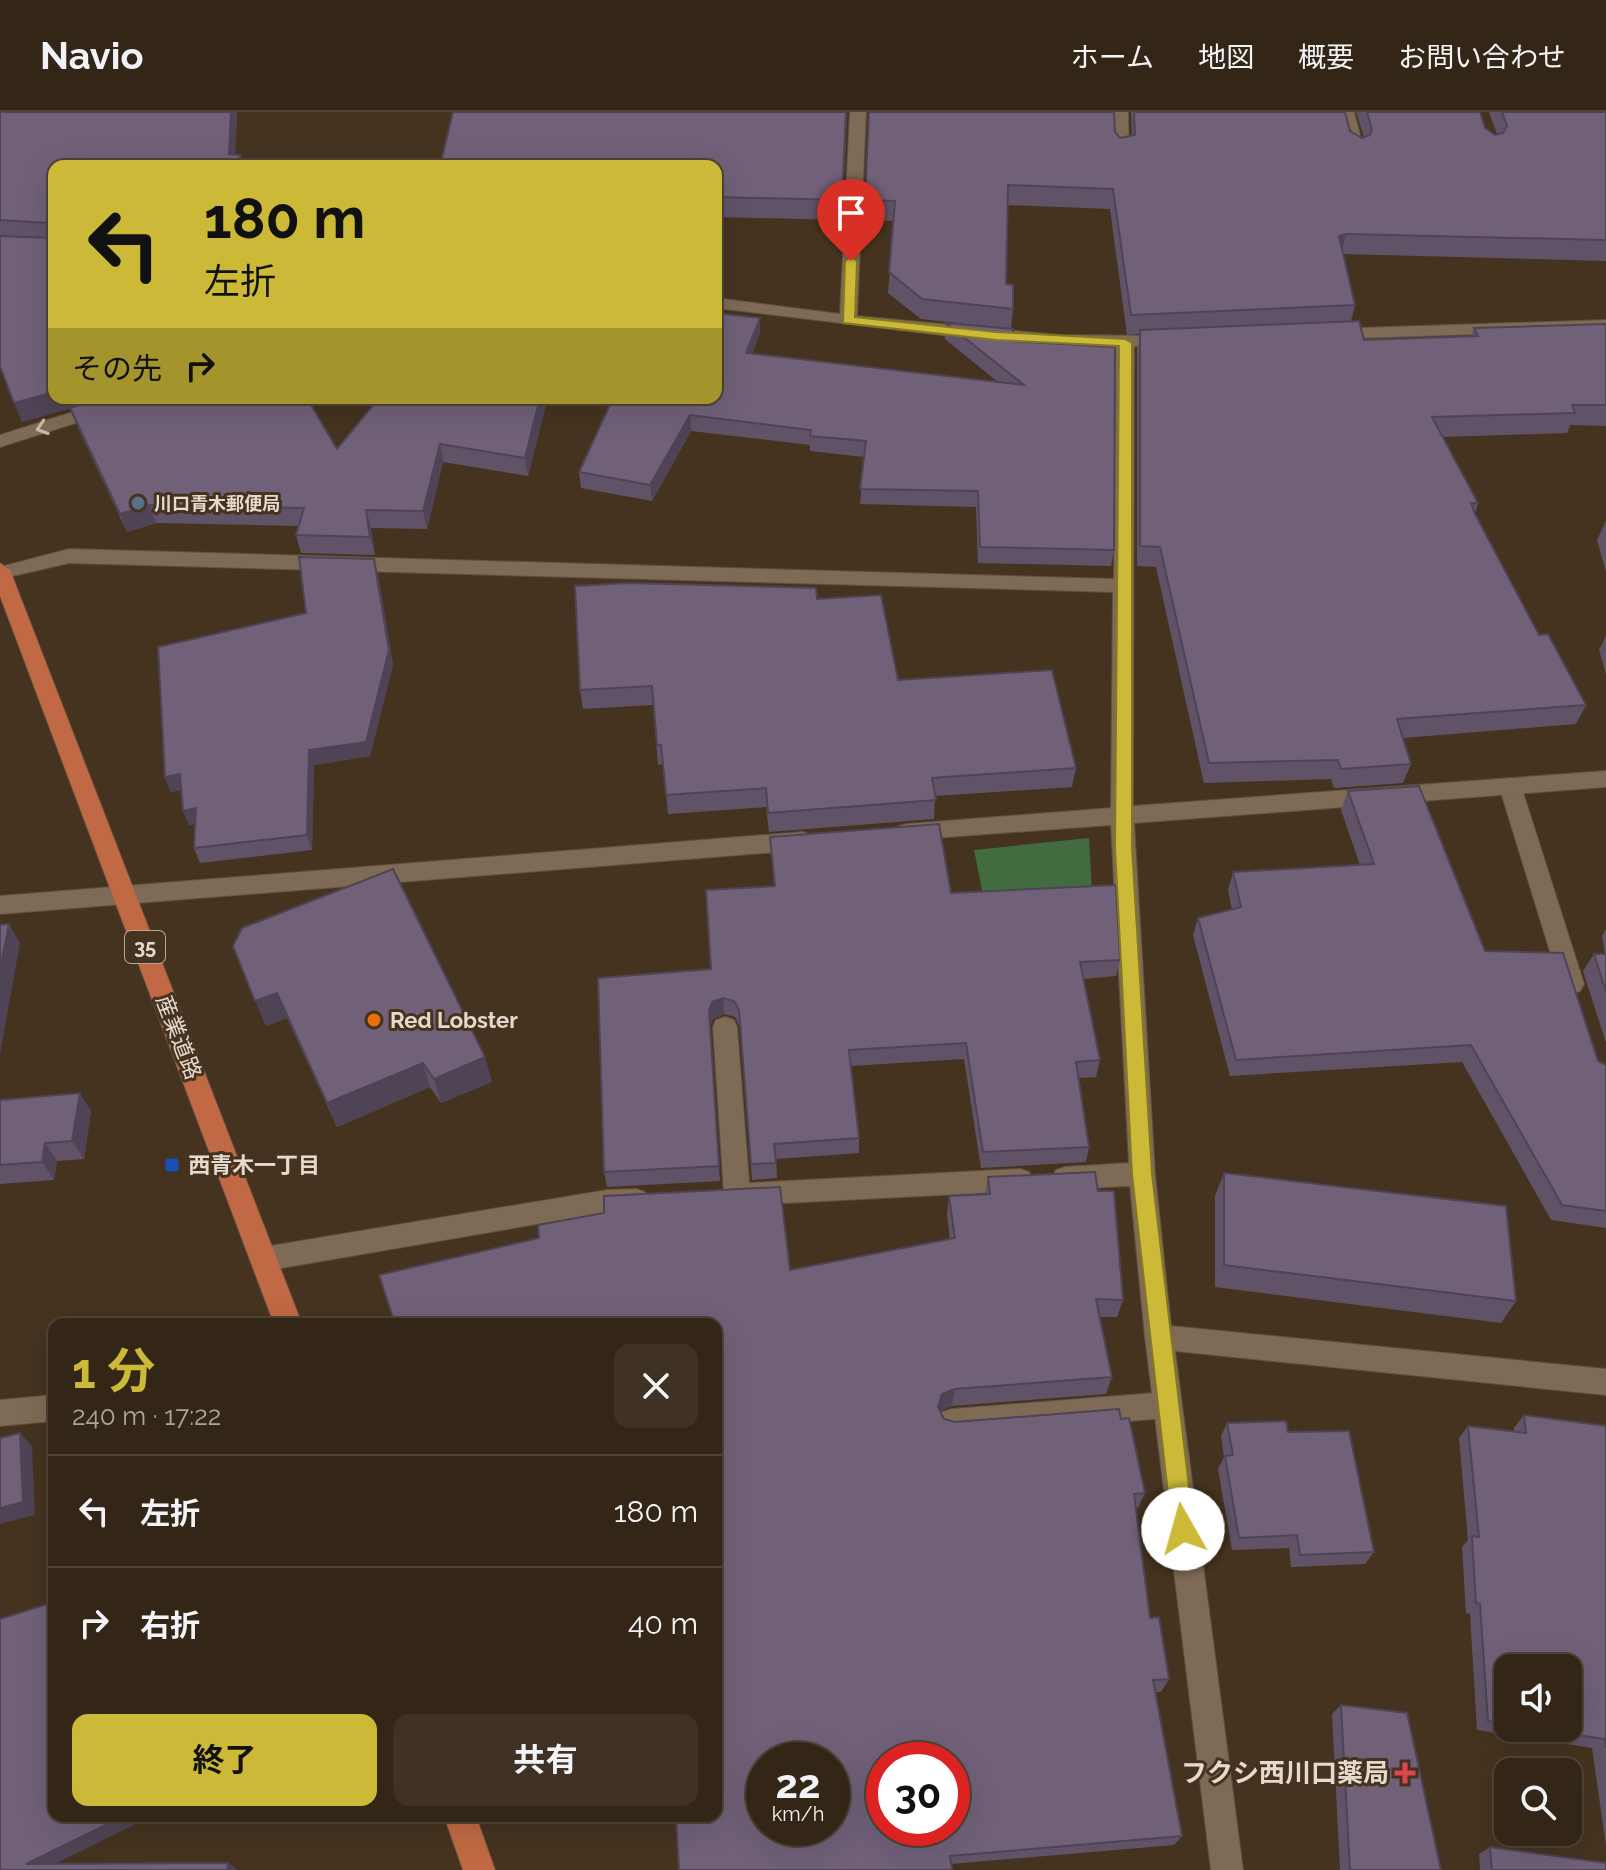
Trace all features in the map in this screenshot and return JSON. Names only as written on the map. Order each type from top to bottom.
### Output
[{"type":"main road","name":"産業道路","points":[[0,572],[286,1318]]},
{"type":"main road","points":[[462,1822],[479,1870]]},
{"type":"street","points":[[848,321],[858,112]]},
{"type":"street","points":[[1120,112],[1123,152]]},
{"type":"street","points":[[1346,112],[1356,150]]},
{"type":"street","points":[[722,304],[996,336],[1125,343],[1188,340]]},
{"type":"street","points":[[1313,334],[1606,325]]},
{"type":"street","points":[[1125,343],[1122,815],[1142,1174],[1167,1405],[1227,1870]]},
{"type":"street","points":[[0,441],[117,404]]},
{"type":"street","points":[[0,572],[69,556],[1124,586]]},
{"type":"street","points":[[889,834],[1606,779]]},
{"type":"street","points":[[1510,786],[1580,1011]]},
{"type":"street","points":[[0,905],[825,839]]},
{"type":"street","points":[[725,1027],[737,1194]]},
{"type":"street","points":[[708,1196],[1142,1174]]},
{"type":"street","points":[[264,1259],[607,1201],[664,1198]]},
{"type":"street","points":[[1159,1337],[1606,1382]]},
{"type":"street","points":[[952,1422],[1167,1405]]},
{"type":"street","points":[[0,1413],[48,1409]]},
{"type":"green space","points":[[1089,838],[1092,893],[985,905],[974,850]]},
{"type":"building","points":[[0,112],[231,112],[229,154],[241,155],[239,160],[48,160],[48,223],[0,220]]},
{"type":"building","points":[[453,112],[846,112],[842,200],[722,197],[722,160],[441,160]]},
{"type":"building","points":[[869,112],[1114,112],[1115,132],[1120,138],[1135,135],[1134,112],[1345,112],[1350,131],[1362,138],[1370,135],[1372,130],[1367,112],[1480,112],[1485,128],[1495,135],[1503,133],[1507,126],[1502,112],[1606,112],[1606,240],[1346,234],[1339,236],[1355,305],[1131,315],[1113,189],[1008,185],[1006,284],[1013,285],[1013,309],[922,299],[889,272],[895,201],[865,200]]},
{"type":"building","points":[[0,236],[48,238],[48,394],[14,403],[0,366]]},
{"type":"building","points":[[722,314],[760,318],[746,353],[1024,385],[946,323],[1013,329],[1013,341],[1115,347],[1114,550],[980,547],[978,491],[860,489],[866,441],[810,436],[811,430],[690,415],[650,485],[579,472],[610,404],[722,404]]},
{"type":"building","points":[[1359,321],[1364,340],[1478,336],[1474,328],[1606,324],[1606,405],[1572,405],[1575,413],[1432,417],[1478,503],[1471,503],[1475,514],[1539,635],[1548,634],[1586,705],[1397,719],[1411,764],[1341,769],[1338,760],[1209,763],[1160,547],[1140,546],[1140,330]]},
{"type":"building","points":[[82,404],[311,404],[337,449],[374,404],[538,404],[525,458],[440,444],[423,511],[366,510],[370,537],[296,535],[304,508],[150,505],[120,514],[70,408]]},
{"type":"building","points":[[299,557],[374,559],[389,650],[366,742],[309,750],[307,835],[194,848],[196,808],[183,811],[180,774],[165,777],[158,647],[306,613]]},
{"type":"building","points":[[627,583],[816,588],[817,599],[881,595],[898,680],[1052,670],[1076,768],[932,778],[936,800],[768,813],[766,788],[666,795],[661,745],[657,745],[652,686],[580,690],[575,586]]},
{"type":"building","points":[[1419,786],[1485,951],[1563,953],[1598,1061],[1606,1065],[1606,1211],[1562,1205],[1471,1045],[1236,1060],[1198,918],[1241,907],[1233,872],[1374,864],[1348,791]]},
{"type":"building","points":[[939,824],[951,893],[1116,885],[1120,960],[1080,962],[1100,1060],[1076,1062],[1089,1147],[983,1152],[966,1043],[849,1050],[859,1138],[774,1144],[776,1163],[751,1164],[739,1010],[734,1001],[723,998],[712,1002],[709,1011],[719,1166],[604,1172],[598,978],[711,969],[706,890],[775,886],[770,837]]},
{"type":"building","points":[[393,869],[485,1057],[434,1079],[423,1063],[327,1103],[277,993],[255,1001],[233,946],[242,928]]},
{"type":"building","points":[[9,924],[0,970],[0,925]]},
{"type":"building","points":[[1594,954],[1606,954],[1606,992]]},
{"type":"building","points":[[80,1093],[72,1141],[45,1143],[42,1162],[0,1165],[0,1100]]},
{"type":"building","points":[[1095,1172],[1098,1191],[1114,1191],[1123,1300],[1096,1299],[1112,1377],[955,1389],[942,1394],[938,1407],[944,1419],[955,1422],[1119,1409],[1121,1419],[1129,1418],[1145,1493],[1134,1494],[1150,1618],[1159,1617],[1169,1679],[1153,1680],[1182,1836],[950,1856],[952,1870],[679,1870],[676,1822],[722,1822],[722,1318],[393,1318],[379,1275],[539,1238],[538,1225],[604,1213],[604,1196],[780,1187],[790,1270],[955,1238],[949,1196],[990,1194],[988,1177]]},
{"type":"building","points":[[1224,1173],[1506,1206],[1516,1301],[1224,1265]]},
{"type":"building","points":[[1524,1415],[1606,1426],[1606,1748],[1605,1739],[1582,1735],[1582,1654],[1494,1654],[1494,1722],[1488,1721],[1480,1604],[1476,1603],[1472,1536],[1479,1537],[1468,1426],[1526,1433]]},
{"type":"building","points":[[1286,1421],[1288,1432],[1349,1431],[1374,1552],[1300,1555],[1297,1535],[1239,1538],[1225,1456],[1233,1455],[1227,1423]]},
{"type":"building","points":[[20,1433],[23,1502],[0,1508],[0,1438]]},
{"type":"building","points":[[48,1604],[48,1822],[112,1822],[26,1864],[228,1863],[227,1870],[0,1870],[0,1619]]},
{"type":"building","points":[[1341,1705],[1407,1713],[1441,1870],[1350,1870]]},
{"type":"building","points":[[1490,1847],[1606,1863],[1606,1870],[1492,1870]]},
{"type":"place","name":"川口青木郵便局","points":[[138,503]]},
{"type":"place","name":"Red Lobster","points":[[374,1020]]},
{"type":"place","name":"西青木一丁目","points":[[172,1165]]},
{"type":"place","name":"フクシ西川口薬局","points":[[1405,1773]]},
{"type":"route","points":[[851,261],[848,321],[996,336],[1125,343],[1122,815],[1142,1174],[1183,1529]]}]
